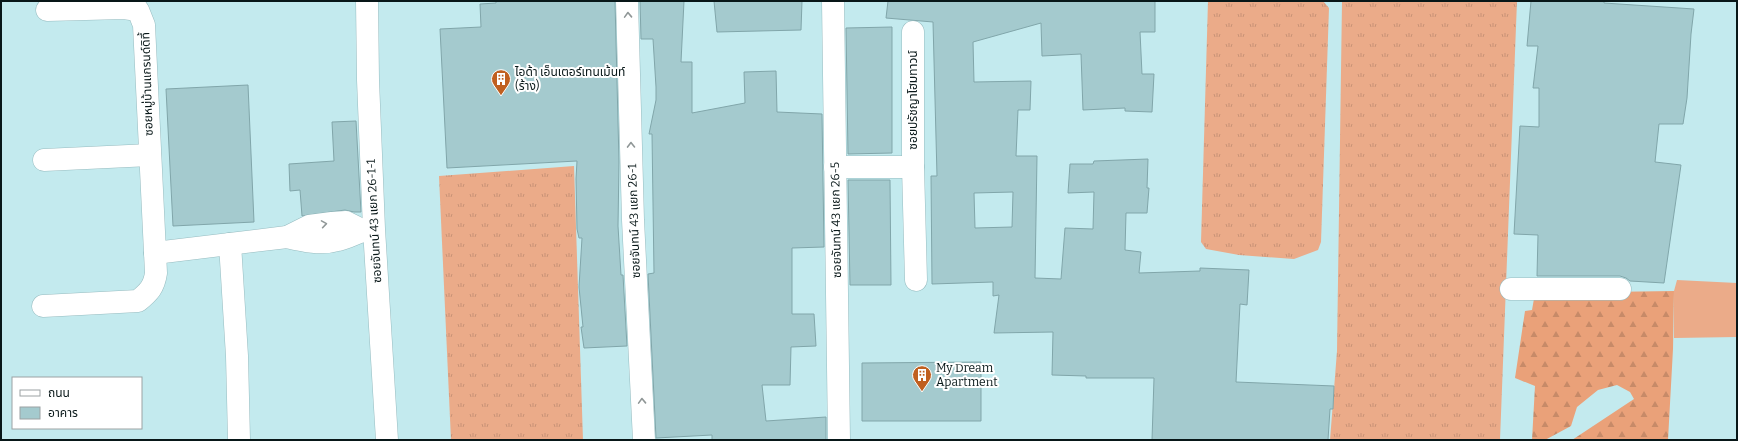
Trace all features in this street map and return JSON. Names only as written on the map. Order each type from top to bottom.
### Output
[{"type":"street","name":"ซอยจันทน์ 43 แยก 26-1-1","points":[[367,1],[368,229],[387,440]]},
{"type":"street","name":"ซอยจันทน์ 43 แยก 26-1","points":[[627,1],[633,220],[644,440]]},
{"type":"street","name":"ซอยจันทน์ 43 แยก 26-5","points":[[833,1],[839,440]]},
{"type":"street","name":"ซอยหมู่บ้านแกรนด์ดิที้","points":[[43,306],[138,301],[151,291],[155,283],[155,253],[144,25],[138,10],[124,8],[47,10]]},
{"type":"street","name":"ซอยปรัชญาโฮมทาวน์","points":[[912,32],[916,280]]},
{"type":"street","points":[[44,160],[150,155]]},
{"type":"street","name":"ซอยปรัชญาโฮมทาวน์","points":[[835,167],[913,167]]},
{"type":"street","points":[[155,253],[287,237],[311,243],[337,241],[368,229]]},
{"type":"street","points":[[230,244],[237,356],[239,440]]},
{"type":"street","points":[[1511,289],[1620,289]]},
{"type":"green space","points":[[1208,1],[1323,1],[1329,8],[1321,242],[1318,250],[1294,259],[1239,255],[1206,249],[1201,242]]},
{"type":"green space","points":[[1342,1],[1517,1],[1500,440],[1330,440],[1337,351]]},
{"type":"green space","points":[[574,166],[583,440],[451,440],[439,176]]},
{"type":"green space","points":[[1677,280],[1737,283],[1737,337],[1674,338],[1674,291]]},
{"type":"green space","points":[[1674,291],[1673,349],[1668,440],[1572,440],[1634,399],[1630,392],[1617,385],[1598,390],[1577,407],[1571,426],[1545,440],[1532,440],[1535,386],[1515,378],[1525,311],[1532,310],[1535,293]]},
{"type":"building","points":[[496,1],[615,1],[619,162],[618,226],[621,275],[623,275],[627,346],[584,348],[581,327],[583,327],[579,287],[582,238],[579,238],[577,229],[577,161],[447,168],[440,29],[481,27],[480,4],[496,3]]},
{"type":"building","points":[[640,1],[684,1],[681,62],[692,62],[692,113],[745,103],[744,72],[776,71],[777,112],[822,114],[824,247],[792,248],[792,314],[814,314],[816,346],[791,347],[790,385],[762,385],[766,421],[826,417],[826,440],[712,440],[712,435],[656,438],[648,274],[654,273],[652,134],[649,134],[656,100],[656,87],[653,39],[641,39]]},
{"type":"building","points":[[714,1],[802,1],[801,30],[717,32]]},
{"type":"building","points":[[888,1],[1155,1],[1155,32],[1140,32],[1142,74],[1154,74],[1152,112],[1125,111],[1125,108],[1083,110],[1081,54],[1042,56],[1041,23],[973,42],[974,82],[1031,81],[1030,110],[1018,110],[1016,156],[1037,156],[1035,278],[1061,279],[1065,228],[1093,229],[1094,192],[1068,193],[1070,164],[1093,164],[1094,161],[1148,159],[1147,188],[1149,188],[1147,213],[1126,213],[1125,250],[1141,252],[1139,273],[1200,271],[1200,268],[1249,270],[1247,305],[1240,304],[1236,382],[1334,386],[1333,409],[1330,409],[1328,440],[1152,440],[1154,378],[1086,378],[1086,376],[1052,375],[1053,332],[994,333],[999,295],[993,296],[993,282],[932,284],[931,176],[937,176],[933,22],[886,18]],"holes":[[[1013,192],[1012,227],[975,228],[974,193]]]},
{"type":"building","points":[[1531,1],[1604,1],[1604,3],[1694,9],[1687,98],[1683,124],[1659,124],[1655,162],[1681,165],[1664,283],[1630,281],[1620,276],[1537,276],[1538,235],[1514,234],[1520,126],[1539,127],[1539,88],[1533,88],[1538,46],[1527,46]]},
{"type":"building","points":[[892,27],[892,153],[848,154],[846,28]]},
{"type":"building","points":[[248,85],[254,222],[173,226],[166,89]]},
{"type":"building","points":[[356,121],[361,212],[345,210],[302,216],[300,190],[290,191],[289,164],[334,161],[332,122]]},
{"type":"building","points":[[848,180],[890,180],[891,285],[850,285]]},
{"type":"building","name":"My Dream Apartment","points":[[981,362],[981,421],[862,421],[862,363]]},
{"type":"place","name":"ไอด้า เอ็นเตอร์เทนเม้นท์ (ร้าง)","points":[[501,96]]},
{"type":"place","name":"My Dream Apartment","points":[[922,392]]}]
